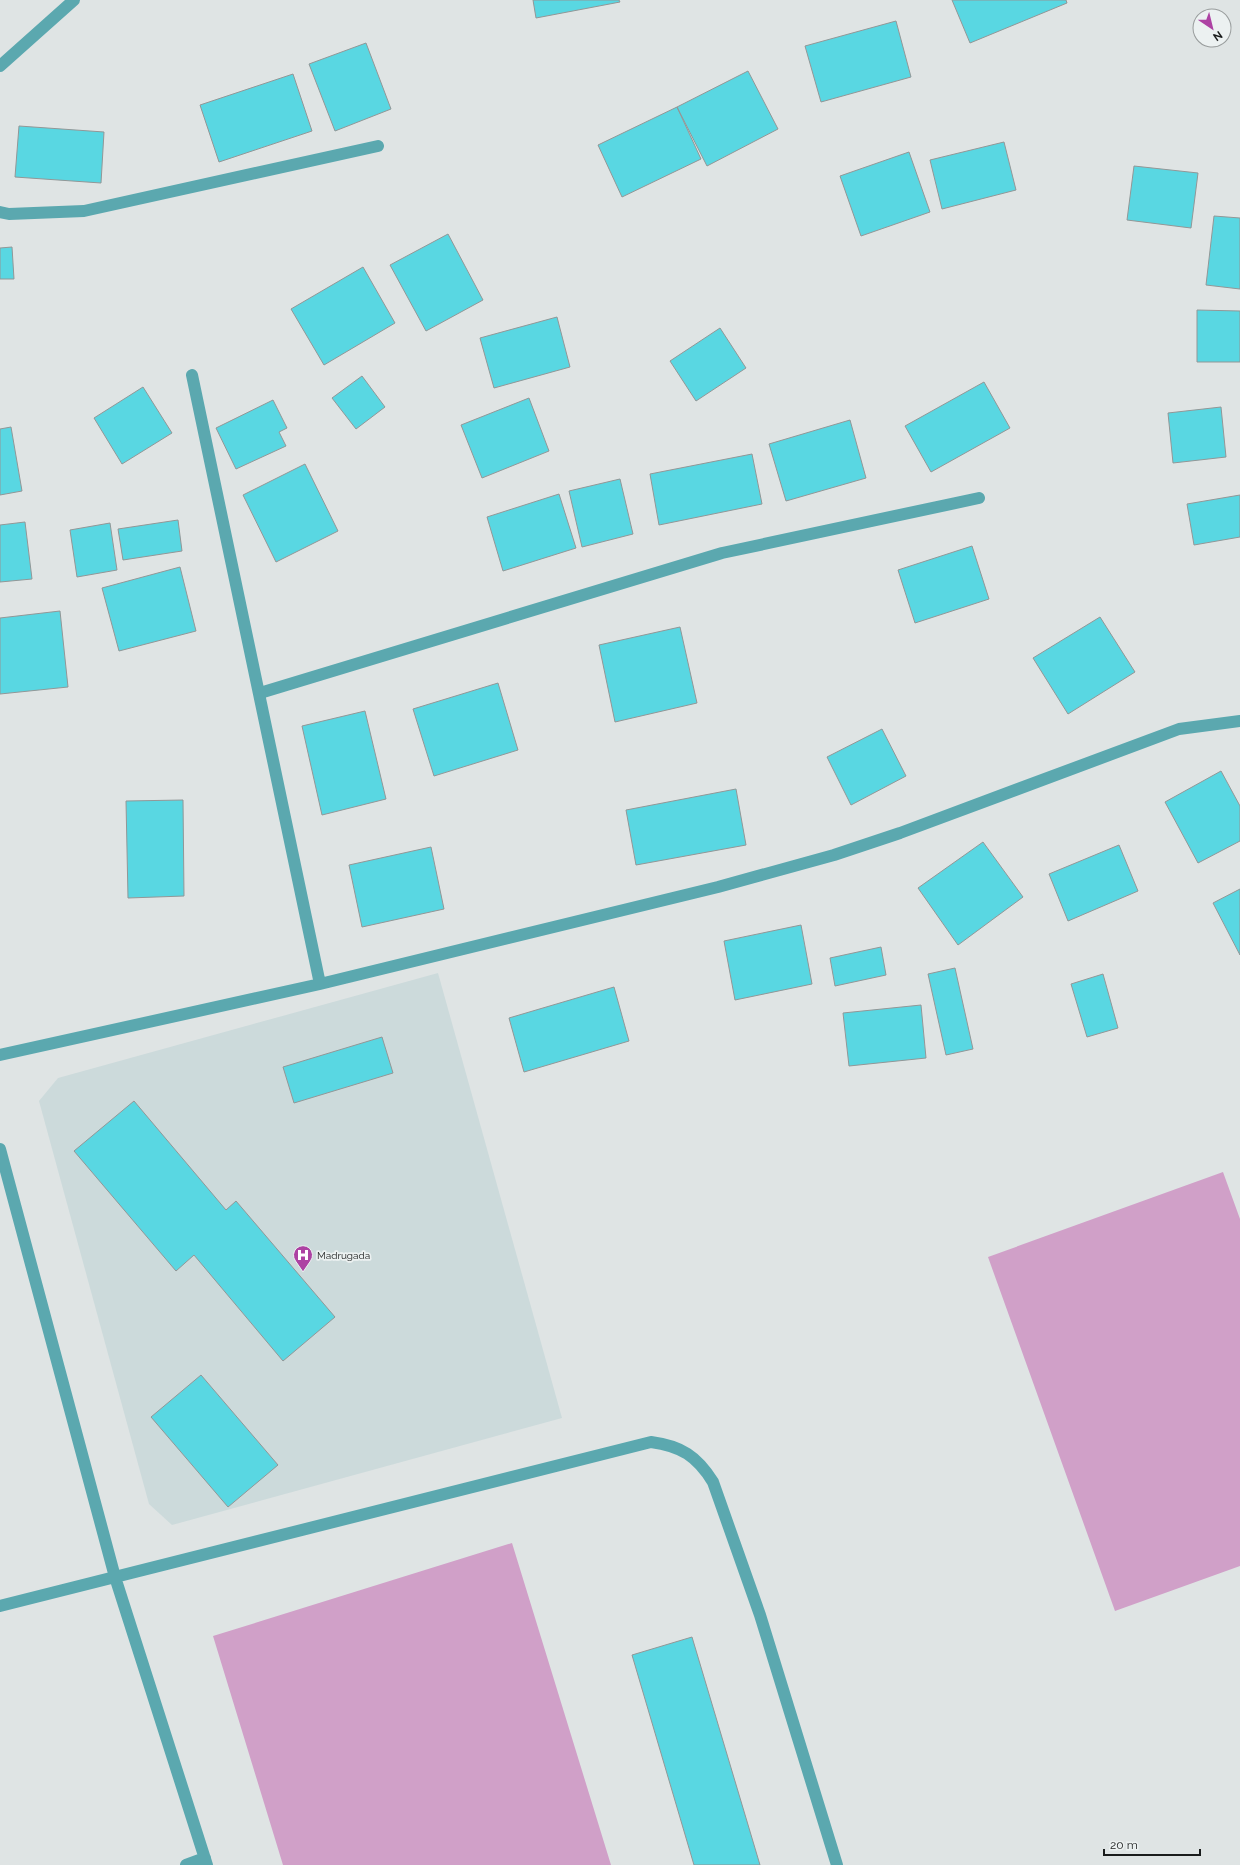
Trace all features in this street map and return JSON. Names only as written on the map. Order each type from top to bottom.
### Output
[{"type":"street","points":[[0,66],[74,0]]},
{"type":"street","points":[[0,212],[9,214],[84,211],[378,146]]},
{"type":"street","points":[[192,375],[320,984]]},
{"type":"street","points":[[260,694],[722,553],[979,498]]},
{"type":"street","points":[[0,1055],[320,984],[718,887],[834,855],[908,830],[1179,729],[1240,721]]},
{"type":"street","points":[[0,1149],[115,1577],[206,1862],[186,1865]]},
{"type":"street","points":[[0,1606],[651,1442],[666,1444],[688,1453],[697,1461],[713,1482],[760,1614],[837,1865]]},
{"type":"shaded area","name":"Madrugada","points":[[438,973],[562,1418],[172,1525],[149,1504],[39,1101],[58,1078]]},
{"type":"shaded area","points":[[1223,1172],[1240,1219],[1240,1566],[1115,1611],[988,1257]]},
{"type":"shaded area","points":[[512,1543],[611,1865],[283,1865],[213,1636]]},
{"type":"building","points":[[533,0],[619,0],[620,2],[536,18]]},
{"type":"building","points":[[952,0],[1066,0],[1067,3],[970,43]]},
{"type":"building","points":[[896,21],[911,77],[821,102],[805,46]]},
{"type":"building","points":[[366,43],[391,109],[335,131],[309,64]]},
{"type":"building","points":[[748,71],[778,129],[707,166],[677,107]]},
{"type":"building","points":[[293,74],[312,131],[219,162],[200,105]]},
{"type":"building","points":[[677,107],[701,159],[622,197],[598,145]]},
{"type":"building","points":[[19,126],[104,132],[101,183],[15,177]]},
{"type":"building","points":[[1004,142],[1016,190],[942,209],[930,160]]},
{"type":"building","points":[[909,152],[930,212],[861,236],[840,176]]},
{"type":"building","points":[[1134,166],[1198,173],[1191,228],[1127,220]]},
{"type":"building","points":[[1214,216],[1240,218],[1240,289],[1206,285]]},
{"type":"building","points":[[448,234],[483,300],[426,331],[390,265]]},
{"type":"building","points":[[12,247],[14,279],[0,279],[0,248]]},
{"type":"building","points":[[363,267],[395,323],[324,365],[291,309]]},
{"type":"building","points":[[1197,310],[1240,311],[1240,362],[1197,362]]},
{"type":"building","points":[[557,317],[570,367],[494,388],[480,338]]},
{"type":"building","points":[[720,328],[746,368],[696,401],[670,361]]},
{"type":"building","points":[[362,376],[385,407],[356,429],[332,398]]},
{"type":"building","points":[[984,382],[1010,428],[931,472],[905,426]]},
{"type":"building","points":[[143,387],[172,433],[122,464],[94,418]]},
{"type":"building","points":[[529,398],[549,451],[482,478],[461,425]]},
{"type":"building","points":[[273,400],[287,428],[279,432],[286,446],[236,469],[216,428]]},
{"type":"building","points":[[1221,407],[1226,457],[1173,463],[1168,413]]},
{"type":"building","points":[[850,420],[866,478],[786,501],[769,444]]},
{"type":"building","points":[[11,427],[22,491],[0,495],[0,429]]},
{"type":"building","points":[[752,454],[762,504],[659,525],[650,474]]},
{"type":"building","points":[[305,464],[338,531],[276,562],[243,495]]},
{"type":"building","points":[[620,479],[633,534],[582,547],[569,491]]},
{"type":"building","points":[[559,494],[576,548],[503,571],[487,517]]},
{"type":"building","points":[[1240,495],[1240,537],[1194,545],[1187,504]]},
{"type":"building","points":[[178,520],[182,551],[123,560],[118,529]]},
{"type":"building","points":[[25,522],[32,579],[0,582],[0,525]]},
{"type":"building","points":[[110,523],[117,570],[77,577],[70,530]]},
{"type":"building","points":[[972,546],[989,599],[915,623],[898,570]]},
{"type":"building","points":[[180,567],[196,631],[119,651],[102,588]]},
{"type":"building","points":[[60,611],[68,687],[0,694],[0,618]]},
{"type":"building","points":[[1100,617],[1135,672],[1068,714],[1033,658]]},
{"type":"building","points":[[680,627],[697,703],[615,722],[599,645]]},
{"type":"building","points":[[498,683],[518,750],[434,776],[413,709]]},
{"type":"building","points":[[365,711],[386,799],[322,815],[302,726]]},
{"type":"building","points":[[882,729],[906,776],[851,805],[827,757]]},
{"type":"building","points":[[1221,771],[1240,806],[1240,841],[1198,863],[1165,802]]},
{"type":"building","points":[[736,789],[746,845],[636,865],[626,810]]},
{"type":"building","points":[[183,800],[184,896],[128,898],[126,801]]},
{"type":"building","points":[[983,842],[1023,897],[958,945],[918,888]]},
{"type":"building","points":[[1119,845],[1138,891],[1068,921],[1049,874]]},
{"type":"building","points":[[431,847],[444,909],[362,927],[349,865]]},
{"type":"building","points":[[1240,889],[1240,955],[1213,903]]},
{"type":"building","points":[[801,925],[812,984],[735,1000],[724,941]]},
{"type":"building","points":[[881,947],[886,975],[835,986],[830,958]]},
{"type":"building","points":[[955,968],[973,1049],[946,1055],[928,974]]},
{"type":"building","points":[[1103,974],[1118,1028],[1087,1037],[1071,984]]},
{"type":"building","points":[[614,987],[629,1041],[524,1072],[509,1018]]},
{"type":"building","points":[[921,1005],[926,1058],[849,1066],[843,1013]]},
{"type":"building","points":[[382,1037],[393,1073],[294,1103],[283,1067]]},
{"type":"building","points":[[134,1101],[226,1210],[236,1201],[335,1317],[283,1361],[194,1255],[176,1271],[74,1151]]},
{"type":"building","points":[[201,1375],[278,1465],[228,1507],[151,1417]]},
{"type":"building","points":[[692,1637],[760,1865],[694,1865],[632,1655]]},
{"type":"place","name":"Madrugada","points":[[303,1272]]}]
